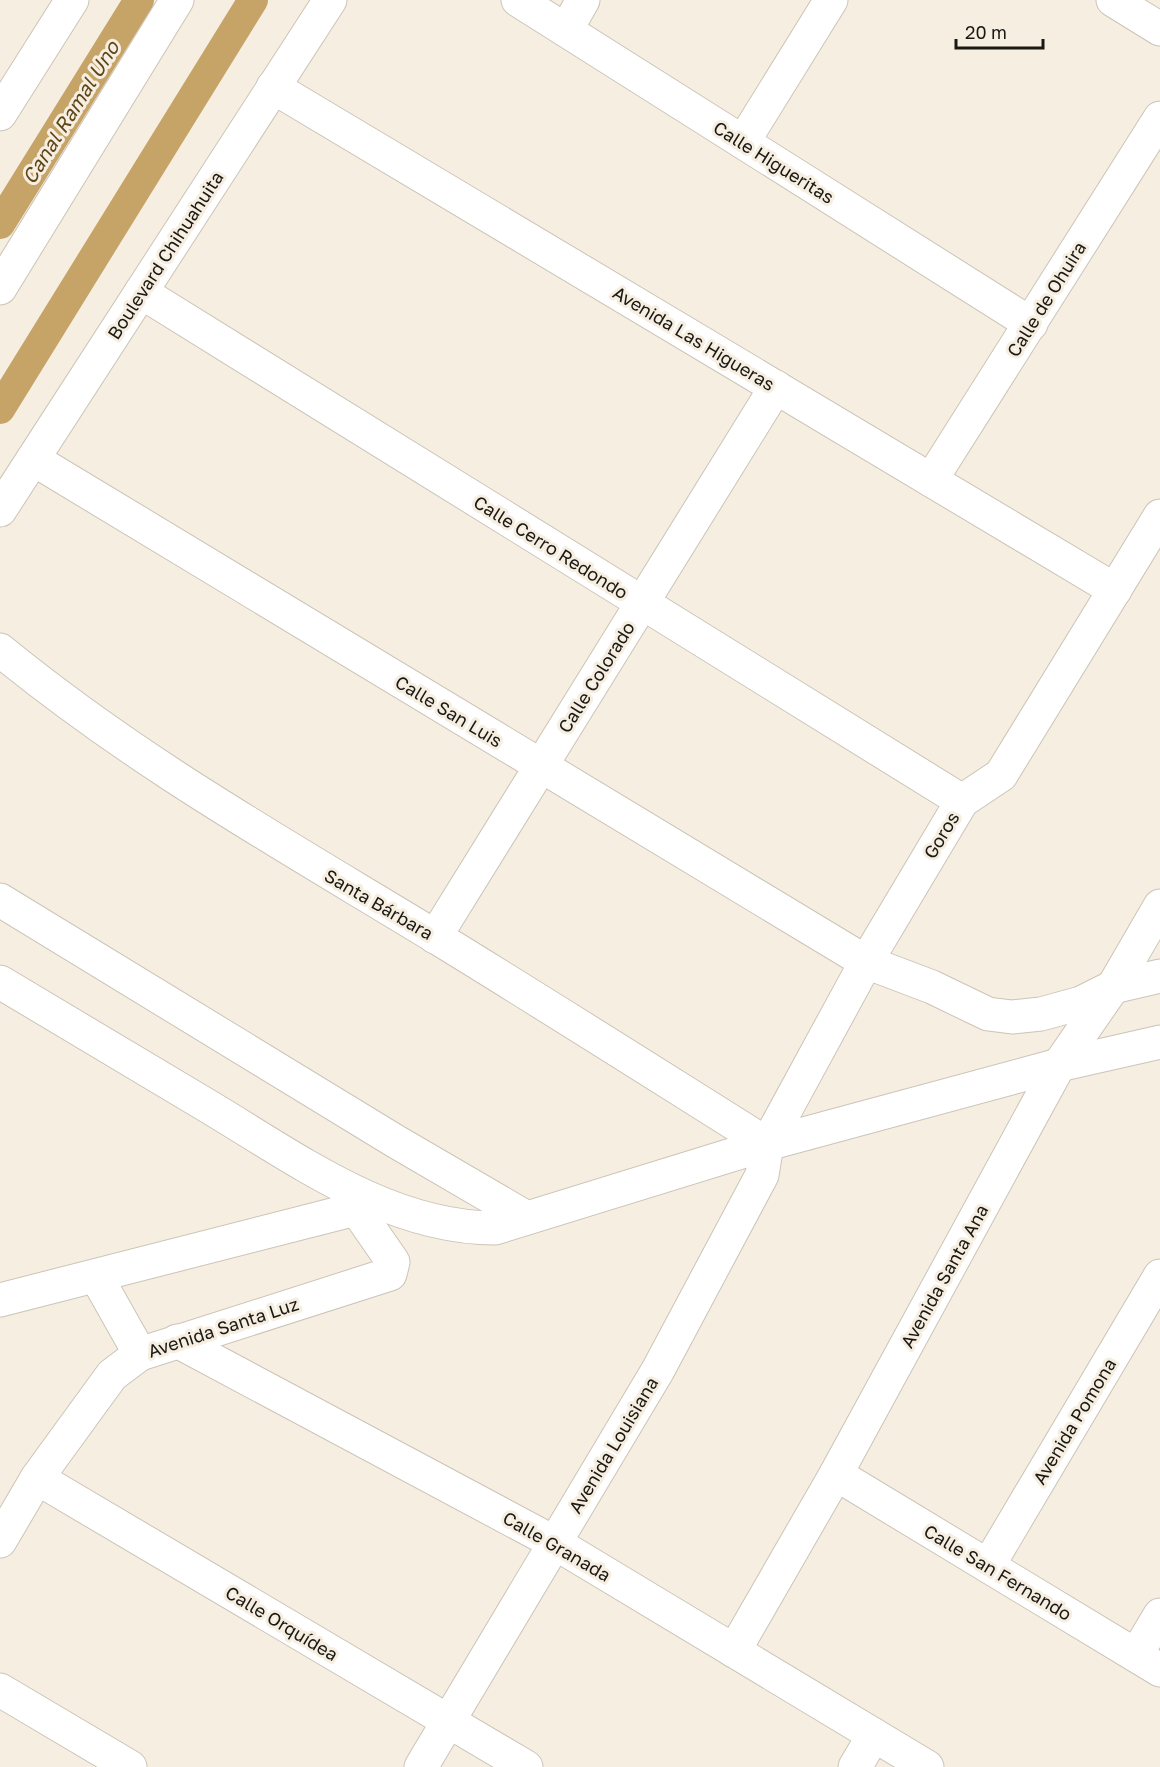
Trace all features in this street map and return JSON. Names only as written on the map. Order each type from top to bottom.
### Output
[{"type":"street","points":[[0,114],[72,0]]},
{"type":"street","points":[[0,288],[177,0]]},
{"type":"street","name":"Boulevard Chihuahuita","points":[[0,510],[330,0]]},
{"type":"street","name":"Calle Higueritas","points":[[518,0],[1031,324]]},
{"type":"street","points":[[566,30],[583,0]]},
{"type":"street","points":[[743,142],[831,0]]},
{"type":"street","points":[[1113,0],[1160,29]]},
{"type":"street","name":"Avenida Las Higueras","points":[[273,87],[1115,590]]},
{"type":"street","name":"Calle de Ohuira","points":[[931,480],[1160,118]]},
{"type":"street","name":"Calle Cerro Redondo","points":[[141,292],[962,801]]},
{"type":"street","name":"Calle Colorado","points":[[435,937],[776,387]]},
{"type":"street","name":"Calle San Luis","points":[[33,459],[866,962],[932,987],[988,1014],[1012,1017],[1041,1014],[1082,1003],[1113,987],[1160,976]]},
{"type":"street","name":"Goros","points":[[767,1144],[866,962],[962,801],[1001,775],[1160,516]]},
{"type":"street","name":"Santa Bárbara","points":[[0,650],[53,693],[185,786],[435,937],[767,1144]]},
{"type":"street","points":[[0,900],[395,1141],[527,1218]]},
{"type":"street","name":"Avenida Santa Ana","points":[[734,1651],[836,1474],[1059,1065],[1113,987],[1160,906]]},
{"type":"street","points":[[0,982],[370,1206],[464,1228],[495,1228],[767,1144],[1059,1065],[1160,1042]]},
{"type":"street","name":"Avenida Louisiana","points":[[421,1767],[658,1370],[719,1260],[762,1175],[767,1144]]},
{"type":"street","points":[[0,1300],[370,1206]]},
{"type":"street","name":"Avenida Santa Luz","points":[[0,1541],[37,1478],[112,1375],[140,1354],[390,1275],[393,1262],[370,1206]]},
{"type":"street","points":[[96,1276],[140,1354]]},
{"type":"street","name":"Avenida Pomona","points":[[988,1566],[1160,1276]]},
{"type":"street","name":"Calle Granada","points":[[177,1341],[555,1543],[927,1767]]},
{"type":"street","name":"Calle San Fernando","points":[[836,1474],[1148,1663]]},
{"type":"street","name":"Calle Orquídea","points":[[37,1478],[526,1767]]},
{"type":"street","points":[[1148,1663],[1160,1615]]},
{"type":"street","points":[[0,1690],[130,1767]]},
{"type":"street","points":[[855,1767],[874,1735]]},
{"type":"waterway","name":"Canal Ramal Uno","points":[[0,224],[139,0]]},
{"type":"waterway","points":[[0,409],[253,0]]}]
